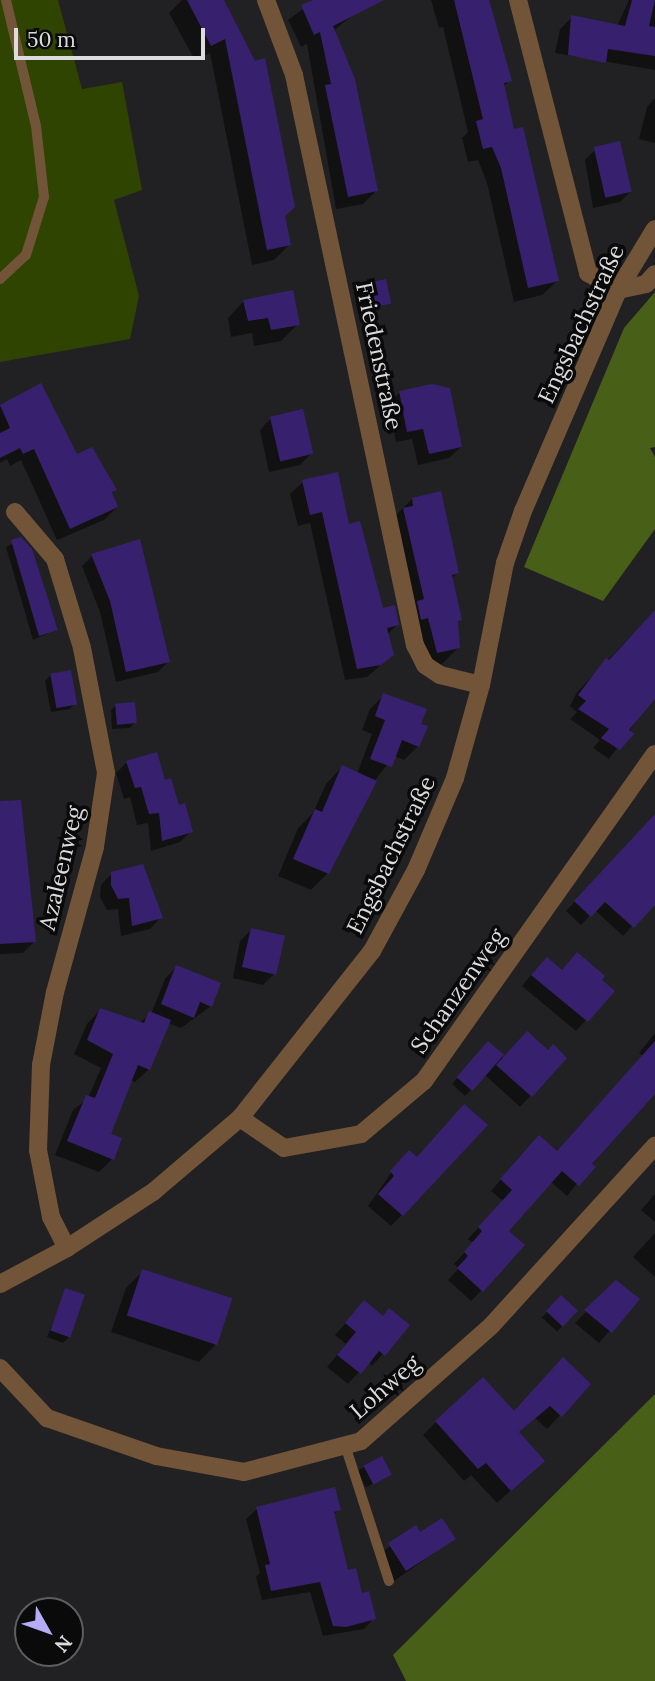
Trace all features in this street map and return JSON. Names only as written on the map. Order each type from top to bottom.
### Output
[{"type":"street","name":"Friedenstraße","points":[[266,0],[294,75],[415,645],[425,665],[440,675],[481,685]]},
{"type":"street","points":[[518,0],[588,273],[618,290],[646,284],[655,274]]},
{"type":"street","name":"Engsbachstraße","points":[[0,1284],[67,1248],[153,1192],[240,1118],[372,951],[416,870],[455,778],[481,685],[505,563],[523,511],[618,290],[655,229]]},
{"type":"street","name":"Azaleenweg","points":[[15,512],[55,559],[82,648],[106,773],[95,848],[55,992],[41,1065],[38,1150],[51,1217],[67,1248]]},
{"type":"street","name":"Schanzenweg","points":[[240,1118],[284,1148],[360,1134],[424,1081],[655,754]]},
{"type":"street","name":"Lohweg","points":[[0,1368],[47,1418],[156,1456],[244,1472],[360,1441],[491,1326],[655,1146]]},
{"type":"lane","points":[[0,279],[26,255],[44,197],[36,126],[6,0]]},
{"type":"lane","points":[[345,1446],[389,1581]]},
{"type":"green space","points":[[0,0],[58,0],[82,89],[122,82],[142,190],[114,200],[139,296],[130,339],[0,362]]},
{"type":"green space","points":[[655,292],[655,447],[650,448],[655,457],[655,529],[603,601],[524,567],[624,328]]},
{"type":"green space","points":[[655,1394],[655,1681],[406,1681],[393,1655]]},
{"type":"building","points":[[187,0],[224,0],[255,61],[265,58],[295,207],[285,216],[291,245],[267,250],[225,39],[211,46]]},
{"type":"building","points":[[313,0],[384,0],[333,26],[355,79],[378,191],[348,197],[325,85],[331,84],[320,32],[314,35],[301,5]]},
{"type":"building","points":[[454,0],[489,0],[512,81],[504,83],[514,129],[523,127],[559,281],[528,288],[501,168],[492,147],[483,149],[476,121],[483,119]]},
{"type":"building","points":[[632,0],[655,0],[649,26],[655,27],[655,56],[608,49],[606,63],[568,55],[571,15],[625,26]]},
{"type":"building","points":[[620,141],[632,192],[605,198],[594,147]]},
{"type":"building","points":[[386,279],[391,303],[367,309],[362,284]]},
{"type":"building","points":[[293,290],[300,325],[271,330],[268,318],[248,321],[243,300]]},
{"type":"building","points":[[41,383],[77,454],[92,447],[117,490],[112,492],[118,507],[70,529],[34,449],[23,454],[20,448],[0,458],[0,433],[10,428],[0,405]]},
{"type":"building","points":[[432,384],[450,388],[462,447],[429,454],[423,429],[407,432],[399,391]]},
{"type":"building","points":[[303,409],[313,454],[280,461],[270,417]]},
{"type":"building","points":[[338,472],[349,524],[360,521],[383,608],[395,605],[399,625],[387,628],[394,655],[381,665],[357,669],[322,512],[310,515],[302,480]]},
{"type":"building","points":[[441,491],[459,573],[452,575],[462,620],[458,621],[460,648],[437,653],[428,618],[421,620],[417,601],[424,599],[403,508],[413,506],[412,498]]},
{"type":"building","points":[[21,537],[32,549],[58,630],[39,636],[11,540]]},
{"type":"building","points":[[140,539],[170,662],[126,672],[110,601],[91,554]]},
{"type":"building","points":[[655,610],[655,699],[629,730],[634,734],[620,750],[601,738],[609,729],[578,709],[586,701],[578,695],[606,658],[609,660]]},
{"type":"building","points":[[71,670],[77,704],[56,708],[50,674]]},
{"type":"building","points":[[383,693],[427,709],[421,724],[428,726],[419,747],[402,740],[392,767],[370,759],[385,720],[375,716]]},
{"type":"building","points":[[135,702],[137,723],[117,725],[115,704]]},
{"type":"building","points":[[157,752],[165,780],[171,778],[179,805],[185,803],[193,832],[162,841],[159,813],[149,814],[141,787],[135,788],[126,761]]},
{"type":"building","points":[[342,765],[377,781],[329,874],[293,859],[315,809],[322,812]]},
{"type":"building","points":[[21,800],[36,942],[0,944],[0,801]]},
{"type":"building","points":[[655,814],[655,905],[634,928],[605,902],[591,917],[574,901]]},
{"type":"building","points":[[143,864],[163,918],[132,926],[129,898],[118,899],[111,885],[111,872]]},
{"type":"building","points":[[251,928],[285,936],[276,975],[242,967]]},
{"type":"building","points":[[577,952],[605,976],[602,980],[615,991],[588,1022],[531,975],[547,957],[562,970]]},
{"type":"building","points":[[176,965],[221,983],[212,1007],[200,1002],[194,1018],[161,1004]]},
{"type":"building","points":[[100,1008],[144,1023],[149,1011],[171,1020],[150,1070],[138,1065],[111,1134],[122,1138],[114,1160],[67,1141],[86,1095],[95,1098],[113,1054],[87,1040]]},
{"type":"building","points":[[527,1031],[548,1050],[553,1044],[567,1058],[532,1097],[496,1065]]},
{"type":"building","points":[[488,1041],[504,1055],[472,1091],[457,1077]]},
{"type":"building","points":[[655,1041],[655,1094],[592,1164],[596,1167],[579,1186],[562,1171],[509,1231],[525,1245],[483,1292],[457,1268],[468,1256],[464,1252],[482,1231],[478,1227],[512,1190],[500,1179],[539,1135],[557,1151]]},
{"type":"building","points":[[464,1104],[488,1125],[403,1216],[378,1194],[394,1176],[390,1171],[409,1150],[417,1157]]},
{"type":"building","points":[[142,1269],[232,1298],[217,1345],[127,1316]]},
{"type":"building","points":[[616,1280],[640,1299],[612,1333],[584,1310]]},
{"type":"building","points":[[65,1288],[85,1295],[70,1337],[50,1331]]},
{"type":"building","points":[[561,1295],[578,1311],[563,1327],[546,1311]]},
{"type":"building","points":[[364,1300],[383,1316],[389,1308],[410,1325],[385,1356],[379,1351],[361,1374],[337,1355],[356,1332],[345,1323]]},
{"type":"building","points":[[563,1357],[591,1384],[562,1417],[550,1406],[519,1432],[545,1461],[511,1491],[486,1463],[478,1469],[435,1421],[483,1377],[514,1411]]},
{"type":"building","points":[[382,1456],[392,1475],[373,1484],[363,1466]]},
{"type":"building","points":[[335,1487],[341,1510],[334,1512],[348,1570],[356,1568],[362,1593],[369,1591],[376,1619],[346,1627],[333,1626],[320,1582],[271,1591],[265,1565],[270,1564],[256,1507]]},
{"type":"building","points":[[442,1518],[456,1539],[406,1571],[388,1543],[416,1525],[420,1532]]}]
